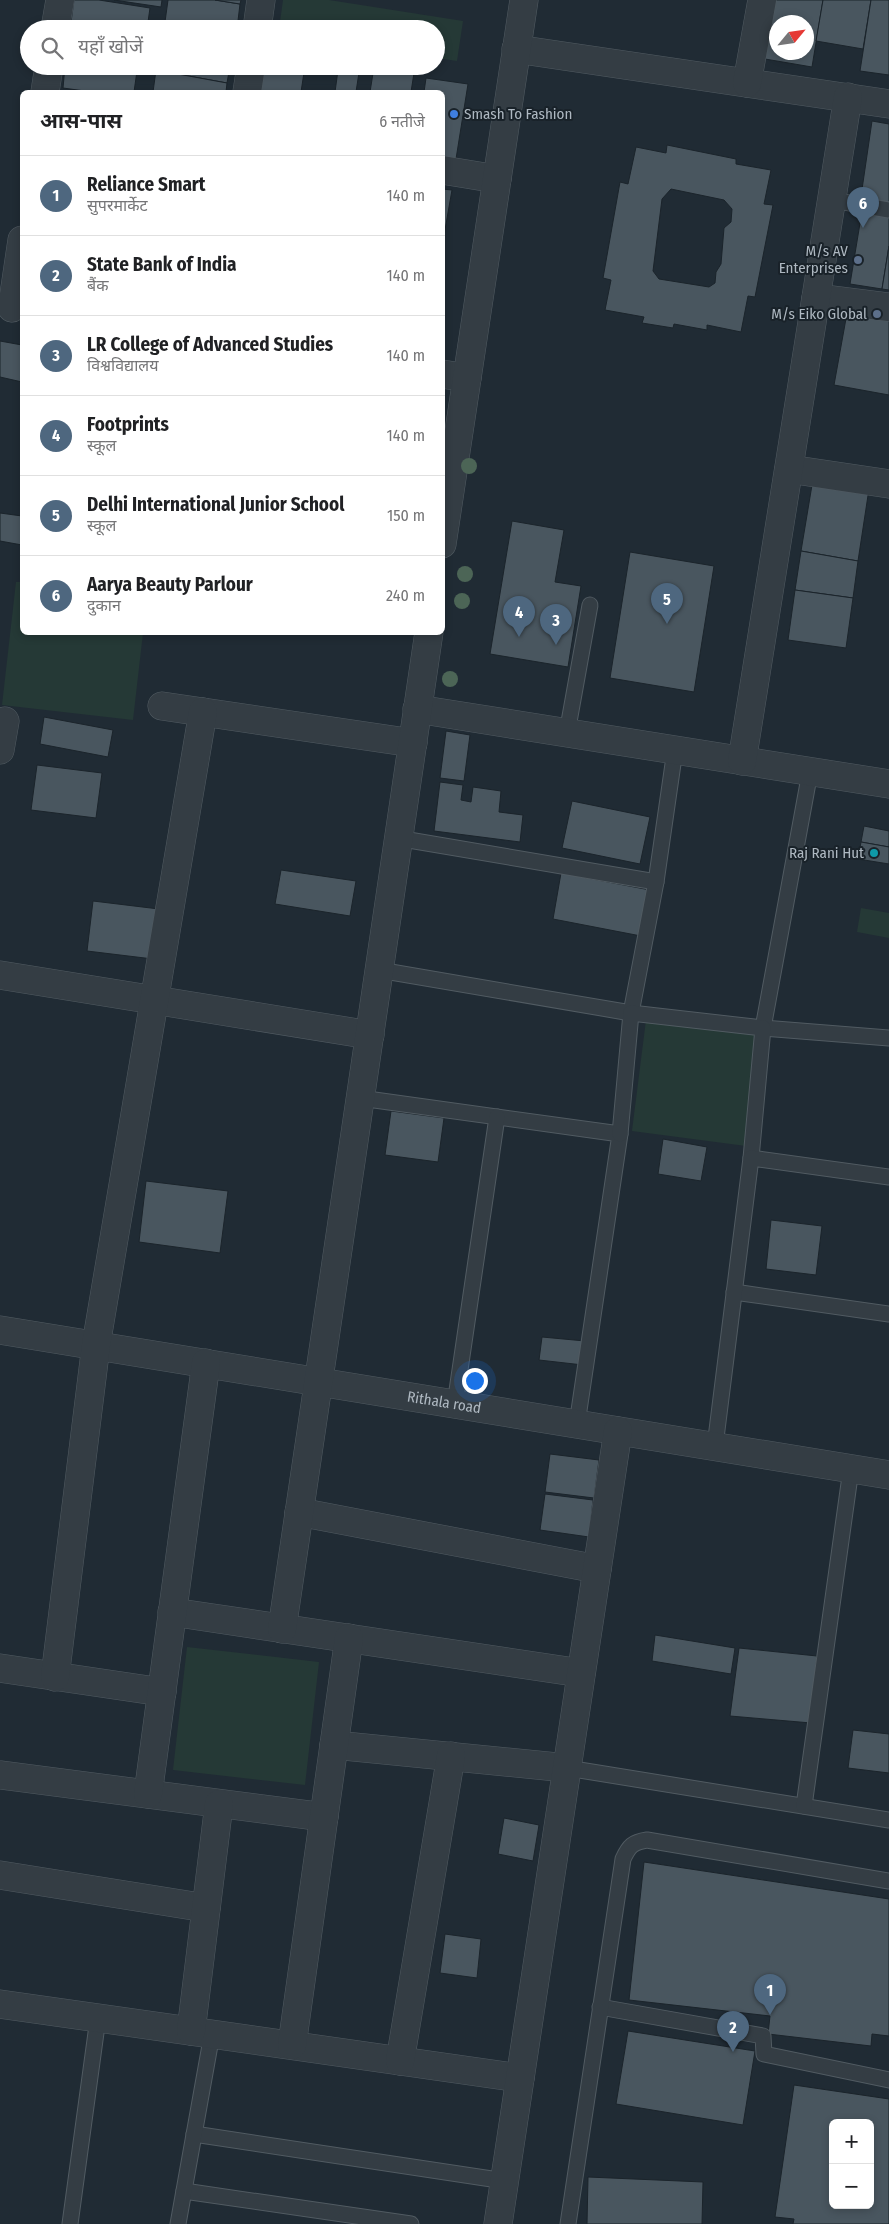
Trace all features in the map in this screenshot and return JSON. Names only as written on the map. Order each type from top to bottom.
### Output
[{"type":"street","points":[[57,20],[60,0]]},
{"type":"street","points":[[258,20],[261,0]]},
{"type":"street","points":[[445,505],[455,376],[497,179],[524,0]]},
{"type":"street","points":[[747,83],[762,0]]},
{"type":"street","points":[[516,49],[889,104]]},
{"type":"street","points":[[45,90],[48,75]]},
{"type":"street","points":[[248,90],[250,75]]},
{"type":"street","points":[[742,761],[848,97]]},
{"type":"street","points":[[445,170],[497,179]]},
{"type":"street","points":[[12,308],[20,254]]},
{"type":"street","points":[[816,298],[889,307]]},
{"type":"street","points":[[789,469],[889,484]]},
{"type":"street","points":[[282,1629],[397,838],[429,635]]},
{"type":"street","points":[[162,706],[413,743]]},
{"type":"street","points":[[417,709],[889,784]]},
{"type":"street","points":[[55,1676],[96,1345],[203,712]]},
{"type":"street","points":[[0,750],[5,721]]},
{"type":"street","points":[[0,975],[370,1034]]},
{"type":"street","name":"Rithala road","points":[[0,1330],[889,1475]]},
{"type":"street","points":[[148,1794],[206,1363]]},
{"type":"street","points":[[498,2224],[618,1431]]},
{"type":"street","points":[[299,1512],[597,1570]]},
{"type":"street","points":[[172,1612],[581,1673]]},
{"type":"street","points":[[292,2045],[349,1638]]},
{"type":"street","points":[[0,1668],[162,1692]]},
{"type":"street","points":[[334,1744],[567,1768]]},
{"type":"street","points":[[400,2061],[451,1756]]},
{"type":"street","points":[[0,1775],[324,1817]]},
{"type":"street","points":[[202,2033],[206,1908],[219,1804]]},
{"type":"street","points":[[0,1875],[206,1908]]},
{"type":"street","points":[[0,2004],[520,2078]]},
{"type":"lane","points":[[832,200],[889,210]]},
{"type":"lane","points":[[567,733],[590,605]]},
{"type":"lane","points":[[577,1424],[620,1134],[632,1012],[656,882],[675,750]]},
{"type":"lane","points":[[715,1446],[751,1158],[763,1028],[810,772]]},
{"type":"lane","points":[[397,838],[656,882]]},
{"type":"lane","points":[[379,970],[632,1012],[763,1028],[889,1037]]},
{"type":"lane","points":[[360,1098],[620,1134]]},
{"type":"lane","points":[[455,1404],[497,1117]]},
{"type":"lane","points":[[751,1158],[889,1176]]},
{"type":"lane","points":[[734,1292],[889,1314]]},
{"type":"lane","points":[[804,1806],[851,1468]]},
{"type":"lane","points":[[567,1768],[889,1820]]},
{"type":"lane","points":[[568,2224],[623,1858],[628,1846],[647,1840],[889,1881]]},
{"type":"lane","points":[[600,2007],[763,2036],[764,2054],[889,2080]]},
{"type":"lane","points":[[70,2224],[98,2018]]},
{"type":"lane","points":[[178,2224],[194,2134],[202,2033]]},
{"type":"lane","points":[[194,2134],[504,2181]]},
{"type":"lane","points":[[184,2191],[411,2224]]},
{"type":"green space","points":[[283,0],[329,0],[463,21],[457,61],[445,59],[445,20],[280,20]]},
{"type":"green space","points":[[16,582],[20,582],[20,635],[143,635],[133,720],[2,705]]},
{"type":"green space","points":[[861,908],[889,913],[889,938],[857,932]]},
{"type":"green space","points":[[646,1020],[760,1035],[746,1146],[632,1131]]},
{"type":"green space","points":[[187,1647],[319,1662],[305,1785],[173,1770]]},
{"type":"building","points":[[74,0],[99,0],[150,8],[148,20],[71,20]]},
{"type":"building","points":[[114,0],[162,0],[161,7]]},
{"type":"building","points":[[168,0],[215,0],[240,4],[238,20],[165,20]]},
{"type":"building","points":[[215,0],[241,0],[240,4]]},
{"type":"building","points":[[775,0],[823,0],[814,55],[814,15],[772,15]]},
{"type":"building","points":[[823,0],[871,0],[863,49],[816,41]]},
{"type":"building","points":[[871,0],[889,0],[889,75],[860,71]]},
{"type":"building","points":[[769,35],[769,60],[765,59]]},
{"type":"building","points":[[771,60],[813,60],[812,67]]},
{"type":"building","points":[[64,75],[136,75],[134,90],[78,90],[63,88]]},
{"type":"building","points":[[155,75],[183,75],[227,83],[226,90],[153,90]]},
{"type":"building","points":[[183,75],[228,75],[227,83]]},
{"type":"building","points":[[261,75],[304,75],[301,90],[258,90]]},
{"type":"building","points":[[337,75],[359,75],[356,90],[335,90]]},
{"type":"building","points":[[373,75],[414,75],[411,90],[370,90]]},
{"type":"building","points":[[426,78],[468,84],[456,159],[445,157],[445,90],[424,90]]},
{"type":"building","points":[[872,121],[889,124],[889,207],[860,203]]},
{"type":"building","points":[[667,145],[736,159],[736,164],[771,170],[764,204],[773,205],[755,297],[748,296],[741,332],[707,325],[707,330],[674,324],[673,328],[642,323],[644,317],[605,310],[611,280],[603,278],[620,182],[628,184],[636,147],[666,153]],"holes":[[[671,189],[724,200],[732,209],[731,222],[724,228],[721,264],[716,272],[715,283],[709,287],[659,279],[653,271],[662,199]]]},
{"type":"building","points":[[445,189],[452,190],[445,230]]},
{"type":"building","points":[[862,211],[889,215],[889,246],[882,289],[850,284]]},
{"type":"building","points":[[889,246],[889,290],[882,289]]},
{"type":"building","points":[[847,313],[889,320],[889,395],[834,385]]},
{"type":"building","points":[[0,341],[20,345],[20,382],[0,377]]},
{"type":"building","points":[[813,479],[869,489],[858,561],[801,551]]},
{"type":"building","points":[[0,513],[20,516],[20,545],[0,541]]},
{"type":"building","points":[[512,521],[564,530],[555,582],[581,586],[568,667],[490,654]]},
{"type":"building","points":[[801,551],[858,561],[853,598],[795,590]]},
{"type":"building","points":[[630,552],[714,566],[694,692],[610,678]]},
{"type":"building","points":[[795,590],[853,598],[846,648],[788,640]]},
{"type":"building","points":[[44,717],[113,730],[108,757],[40,744]]},
{"type":"building","points":[[446,731],[470,735],[464,781],[440,778]]},
{"type":"building","points":[[37,765],[102,773],[96,818],[31,810]]},
{"type":"building","points":[[440,782],[463,785],[461,800],[471,802],[473,787],[501,791],[499,812],[523,815],[520,842],[434,831]]},
{"type":"building","points":[[572,801],[650,817],[640,864],[562,848]]},
{"type":"building","points":[[864,826],[889,831],[889,847],[861,842]]},
{"type":"building","name":"Raj Rani Hut","points":[[861,842],[889,847],[889,864],[858,859]]},
{"type":"building","points":[[281,870],[356,881],[350,916],[275,904]]},
{"type":"building","points":[[561,873],[650,890],[641,936],[553,919]]},
{"type":"building","points":[[93,901],[159,909],[153,959],[87,951]]},
{"type":"building","points":[[391,1111],[444,1118],[438,1162],[385,1155]]},
{"type":"building","points":[[663,1139],[707,1147],[701,1181],[658,1174]]},
{"type":"building","points":[[146,1181],[228,1191],[220,1253],[139,1242]]},
{"type":"building","points":[[771,1220],[822,1226],[816,1275],[766,1269]]},
{"type":"building","points":[[542,1337],[585,1341],[583,1365],[539,1360]]},
{"type":"building","points":[[550,1454],[599,1460],[594,1498],[545,1492]]},
{"type":"building","points":[[545,1494],[593,1500],[589,1537],[540,1530]]},
{"type":"building","points":[[655,1635],[735,1648],[731,1674],[652,1661]]},
{"type":"building","points":[[739,1648],[817,1656],[811,1723],[730,1716]]},
{"type":"building","points":[[853,1730],[889,1734],[889,1773],[848,1768]]},
{"type":"building","points":[[504,1818],[539,1825],[533,1861],[498,1854]]},
{"type":"building","points":[[644,1862],[889,1899],[889,2036],[872,2034],[871,2046],[768,2034],[770,2016],[629,2000]]},
{"type":"building","points":[[445,1934],[481,1939],[477,1978],[440,1973]]},
{"type":"building","points":[[628,2031],[755,2051],[743,2125],[616,2104]]},
{"type":"building","points":[[794,2085],[889,2099],[889,2224],[793,2224],[794,2219],[775,2217]]},
{"type":"building","points":[[588,2177],[703,2182],[702,2224],[587,2224]]},
{"type":"place","name":"Smash To Fashion","points":[[454,114]]},
{"type":"place","name":"Aarya Beauty Parlour","points":[[863,228]]},
{"type":"place","name":"M/s AV Enterprises","points":[[858,260]]},
{"type":"place","name":"M/s Eiko Global","points":[[877,314]]},
{"type":"place","name":"Delhi International Junior School","points":[[667,624]]},
{"type":"place","name":"Footprints","points":[[519,637]]},
{"type":"place","name":"LR College of Advanced Studies","points":[[556,645]]},
{"type":"place","name":"Raj Rani Hut","points":[[874,853]]},
{"type":"place","name":"Reliance Smart","points":[[770,2015]]},
{"type":"place","name":"State Bank of India","points":[[733,2052]]}]
